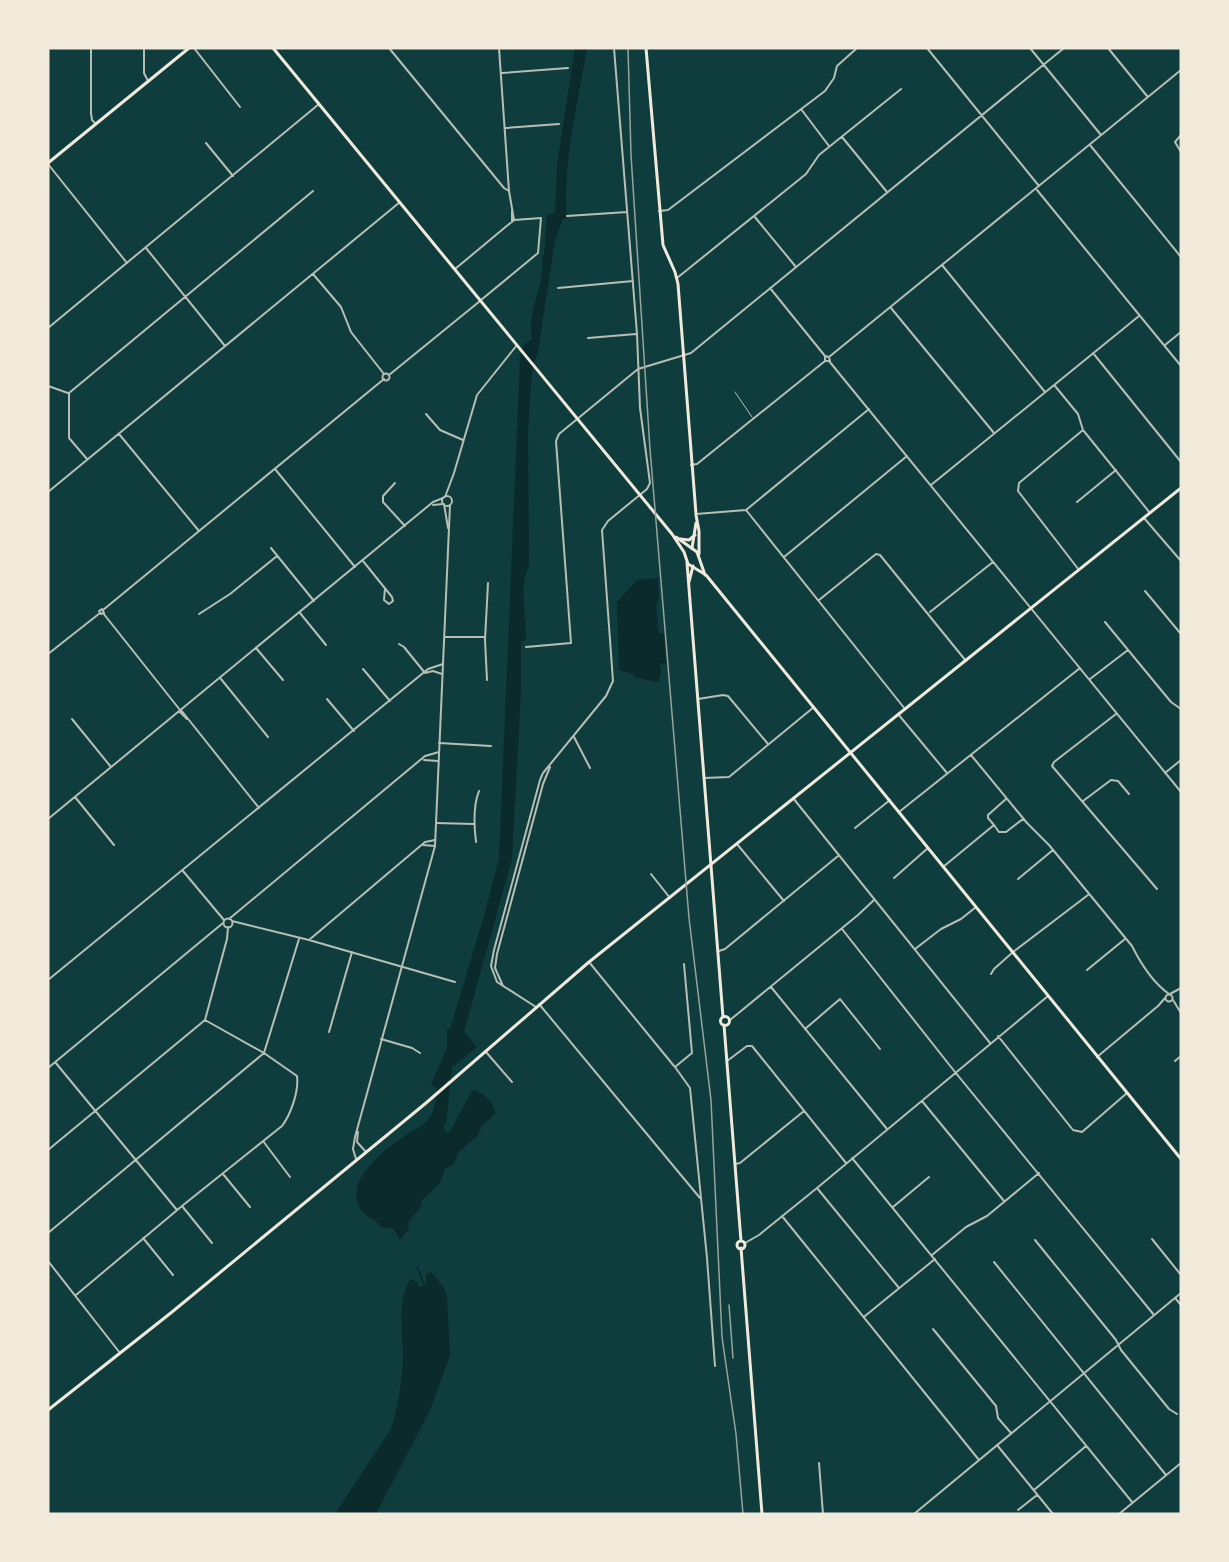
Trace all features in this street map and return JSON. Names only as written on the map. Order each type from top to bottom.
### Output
[{"type":"main road","points":[[48,164],[189,48]]},
{"type":"main road","points":[[273,48],[640,494],[672,534],[683,550],[687,561],[723,1017],[721,1022],[724,1025],[735,1164],[745,1246],[741,1248],[762,1514]]},
{"type":"main road","points":[[646,48],[663,245],[677,278],[691,465],[699,534],[699,562],[694,566],[688,583]]},
{"type":"main road","points":[[48,1410],[436,1095],[589,962],[1181,488]]},
{"type":"main road","points":[[687,561],[695,535],[696,514]]},
{"type":"main road","points":[[672,534],[692,548],[699,557],[706,575]]},
{"type":"main road","points":[[678,539],[687,541],[695,535]]},
{"type":"main road","points":[[687,561],[706,575],[1181,1159]]},
{"type":"main road","points":[[723,1017],[729,1020],[728,1024],[724,1025]]},
{"type":"street","points":[[91,48],[91,113],[92,120],[96,124]]},
{"type":"street","points":[[144,48],[144,73],[148,81]]},
{"type":"street","points":[[194,48],[240,107]]},
{"type":"street","points":[[389,48],[504,188],[509,190]]},
{"type":"street","points":[[499,48],[513,221]]},
{"type":"street","points":[[614,48],[641,412],[650,482],[648,488],[608,520],[602,530],[613,681],[606,696],[552,765],[543,784],[497,954],[495,969],[503,987],[538,1006],[701,1199]]},
{"type":"street","points":[[659,212],[668,210],[825,91],[834,78],[837,66],[857,48]]},
{"type":"street","points":[[927,48],[1039,186]]},
{"type":"street","points":[[1030,48],[1101,135]]},
{"type":"street","points":[[526,647],[571,643],[556,441],[559,434],[638,369],[691,353],[1064,48]]},
{"type":"street","points":[[1108,48],[1148,96]]},
{"type":"street","points":[[501,73],[568,68]]},
{"type":"street","points":[[829,357],[1181,70]]},
{"type":"street","points":[[677,278],[806,174],[816,157],[901,89]]},
{"type":"street","points":[[48,328],[319,104]]},
{"type":"street","points":[[801,109],[830,146]]},
{"type":"street","points":[[506,128],[559,124]]},
{"type":"street","points":[[1181,135],[1175,142],[1181,152]]},
{"type":"street","points":[[842,137],[887,192]]},
{"type":"street","points":[[206,143],[233,176]]},
{"type":"street","points":[[1090,145],[1181,256]]},
{"type":"street","points":[[48,164],[128,263]]},
{"type":"street","points":[[1036,189],[1181,366]]},
{"type":"street","points":[[69,393],[313,191]]},
{"type":"street","points":[[48,492],[400,202]]},
{"type":"street","points":[[567,216],[627,212]]},
{"type":"street","points":[[754,216],[796,267]]},
{"type":"street","points":[[455,269],[513,221],[547,217]]},
{"type":"street","points":[[48,654],[384,379],[388,380],[389,375],[538,253],[541,218]]},
{"type":"street","points":[[146,248],[225,346]]},
{"type":"street","points":[[942,265],[1045,392]]},
{"type":"street","points":[[313,274],[341,307],[351,332],[384,374],[384,379]]},
{"type":"street","points":[[558,288],[633,281]]},
{"type":"street","points":[[770,288],[825,356],[829,357]]},
{"type":"street","points":[[891,308],[994,433]]},
{"type":"street","points":[[931,485],[1139,316]]},
{"type":"street","points":[[1164,346],[1181,332]]},
{"type":"street","points":[[588,338],[637,334]]},
{"type":"street","points":[[448,531],[444,497],[451,483],[477,395],[517,345]]},
{"type":"street","points":[[1093,353],[1181,462]]},
{"type":"street","points":[[825,356],[825,361]]},
{"type":"street","points":[[829,357],[829,361],[1181,792]]},
{"type":"street","points":[[691,465],[697,464],[825,361],[829,361]]},
{"type":"street","points":[[384,374],[389,375]]},
{"type":"street","points":[[1054,385],[1078,414],[1083,430],[1150,513]]},
{"type":"street","points":[[48,386],[69,393]]},
{"type":"street","points":[[69,393],[69,438],[87,459]]},
{"type":"street","points":[[696,514],[746,510],[869,409]]},
{"type":"street","points":[[426,414],[440,430],[463,440]]},
{"type":"street","points":[[1078,570],[1017,487],[1083,430]]},
{"type":"street","points":[[119,434],[199,531]]},
{"type":"street","points":[[783,558],[907,456]]},
{"type":"street","points":[[275,469],[356,567]]},
{"type":"street","points":[[1077,502],[1117,470]]},
{"type":"street","points":[[395,483],[382,500],[405,527]]},
{"type":"street","points":[[356,1159],[353,1149],[358,1126],[436,840],[451,483]]},
{"type":"street","points":[[48,819],[436,500],[444,497],[451,498]]},
{"type":"street","points":[[430,506],[450,505]]},
{"type":"street","points":[[746,510],[905,709]]},
{"type":"street","points":[[1144,518],[1181,561]]},
{"type":"street","points":[[271,548],[314,601]]},
{"type":"street","points":[[818,601],[876,554],[880,555],[966,661]]},
{"type":"street","points":[[199,614],[230,594],[277,556]]},
{"type":"street","points":[[363,561],[385,588],[393,598],[390,604],[384,600],[385,588]]},
{"type":"street","points":[[929,613],[993,562]]},
{"type":"street","points":[[487,680],[485,676],[485,638],[488,583]]},
{"type":"street","points":[[1145,591],[1181,634]]},
{"type":"street","points":[[102,612],[260,808]]},
{"type":"street","points":[[300,613],[326,645]]},
{"type":"street","points":[[1105,622],[1172,702],[1181,709]]},
{"type":"street","points":[[445,637],[485,638]]},
{"type":"street","points":[[399,644],[425,673]]},
{"type":"street","points":[[256,648],[283,680]]},
{"type":"street","points":[[1089,680],[1128,650]]},
{"type":"street","points":[[48,980],[431,667],[443,664]]},
{"type":"street","points":[[899,812],[1080,668]]},
{"type":"street","points":[[363,669],[390,701]]},
{"type":"street","points":[[425,673],[433,671],[442,675]]},
{"type":"street","points":[[220,678],[268,737]]},
{"type":"street","points":[[698,699],[728,696],[768,744]]},
{"type":"street","points":[[327,699],[354,731]]},
{"type":"street","points":[[704,778],[729,777],[814,707]]},
{"type":"street","points":[[898,714],[947,773]]},
{"type":"street","points":[[1117,714],[1054,762],[1052,766],[1157,889]]},
{"type":"street","points":[[72,719],[111,767]]},
{"type":"street","points":[[574,737],[590,768]]},
{"type":"street","points":[[440,743],[491,746]]},
{"type":"street","points":[[230,920],[429,754],[439,752]]},
{"type":"street","points":[[971,755],[1023,819],[1053,849],[1132,946],[1141,964],[1168,1001],[1180,1012]]},
{"type":"street","points":[[421,761],[428,759],[439,761]]},
{"type":"street","points":[[1165,773],[1181,760]]},
{"type":"street","points":[[1083,801],[1111,780],[1118,781],[1129,794]]},
{"type":"street","points":[[476,842],[474,824],[476,797],[479,791]]},
{"type":"street","points":[[75,797],[114,845]]},
{"type":"street","points":[[792,798],[990,1043]]},
{"type":"street","points":[[1006,798],[988,815],[999,832],[1006,832],[1023,819]]},
{"type":"street","points":[[855,828],[890,800]]},
{"type":"street","points":[[436,823],[474,824]]},
{"type":"street","points":[[944,867],[994,825]]},
{"type":"street","points":[[309,940],[427,840],[436,840]]},
{"type":"street","points":[[737,844],[783,901]]},
{"type":"street","points":[[421,846],[435,846]]},
{"type":"street","points":[[894,878],[928,848]]},
{"type":"street","points":[[1018,879],[1053,849]]},
{"type":"street","points":[[718,951],[725,949],[838,856]]},
{"type":"street","points":[[183,871],[228,927]]},
{"type":"street","points":[[651,874],[670,898]]},
{"type":"street","points":[[991,974],[1013,952],[1089,894]]},
{"type":"street","points":[[729,1020],[842,929],[874,900]]},
{"type":"street","points":[[915,949],[976,907]]},
{"type":"street","points":[[48,1150],[205,1020],[227,939],[228,927],[231,925],[230,920]]},
{"type":"street","points":[[48,1068],[224,921],[230,920],[309,940],[455,982]]},
{"type":"street","points":[[842,929],[1154,1316]]},
{"type":"street","points":[[48,1233],[264,1053],[299,939]]},
{"type":"street","points":[[1087,970],[1125,939]]},
{"type":"street","points":[[329,1032],[352,952]]},
{"type":"street","points":[[589,962],[690,1088],[716,1366]]},
{"type":"street","points":[[675,1067],[692,1053],[684,964]]},
{"type":"street","points":[[771,987],[887,1129]]},
{"type":"street","points":[[1160,988],[1169,994],[1180,1012]]},
{"type":"street","points":[[1097,1057],[1158,1006],[1165,997],[1180,989]]},
{"type":"street","points":[[1158,1006],[1172,998],[1180,989]]},
{"type":"street","points":[[743,1242],[759,1235],[1048,996]]},
{"type":"street","points":[[805,1029],[840,999],[880,1048]]},
{"type":"street","points":[[76,1295],[282,1126],[287,1119],[298,1083],[297,1076],[264,1053],[205,1020]]},
{"type":"street","points":[[998,1036],[1073,1130],[1082,1132],[1127,1093]]},
{"type":"street","points":[[381,1039],[412,1048],[420,1053]]},
{"type":"street","points":[[727,1062],[747,1046],[752,1046],[846,1163]]},
{"type":"street","points":[[486,1052],[512,1082]]},
{"type":"street","points":[[1175,1061],[1181,1056]]},
{"type":"street","points":[[56,1062],[177,1210]]},
{"type":"street","points":[[922,1101],[1004,1202]]},
{"type":"street","points":[[735,1164],[804,1111]]},
{"type":"street","points":[[358,1126],[357,1142],[366,1152]]},
{"type":"street","points":[[263,1141],[290,1177]]},
{"type":"street","points":[[852,1158],[1132,1502]]},
{"type":"street","points":[[223,1173],[250,1207]]},
{"type":"street","points":[[932,1255],[966,1227],[987,1216],[1039,1173]]},
{"type":"street","points":[[893,1207],[929,1177]]},
{"type":"street","points":[[817,1188],[899,1288]]},
{"type":"street","points":[[182,1206],[212,1243]]},
{"type":"street","points":[[782,1216],[979,1460]]},
{"type":"street","points":[[143,1238],[173,1275]]},
{"type":"street","points":[[1152,1239],[1181,1275]]},
{"type":"street","points":[[1035,1240],[1119,1345],[1120,1350],[1169,1409],[1176,1414]]},
{"type":"street","points":[[865,1317],[934,1259]]},
{"type":"street","points":[[48,1261],[120,1353]]},
{"type":"street","points":[[994,1262],[1167,1474]]},
{"type":"street","points":[[914,1514],[1181,1293]]},
{"type":"street","points":[[1175,1298],[1181,1305]]},
{"type":"street","points":[[933,1329],[996,1406],[998,1418],[1011,1434]]},
{"type":"street","points":[[997,1445],[1053,1514]]},
{"type":"street","points":[[1034,1490],[1086,1446]]},
{"type":"street","points":[[819,1463],[823,1514]]},
{"type":"street","points":[[1119,1514],[1181,1463]]},
{"type":"street","points":[[1018,1510],[1037,1494]]},
{"type":"lane","points":[[735,392],[753,418]]},
{"type":"water","points":[[575,48],[587,48],[569,154],[567,218],[563,219],[555,240],[538,352],[532,370],[528,432],[529,565],[524,583],[526,640],[521,642],[521,691],[512,859],[464,1032],[477,1047],[452,1067],[446,1124],[443,1123],[445,1131],[449,1133],[472,1091],[475,1090],[489,1099],[495,1114],[481,1127],[477,1136],[460,1151],[453,1165],[445,1169],[440,1183],[421,1201],[421,1207],[409,1221],[408,1230],[400,1240],[394,1229],[381,1227],[365,1214],[358,1204],[356,1193],[364,1173],[372,1163],[391,1146],[424,1124],[432,1113],[437,1089],[431,1084],[447,1048],[447,1029],[450,1029],[499,858],[520,358],[524,345],[531,340],[531,318],[540,286],[547,215],[555,213],[557,164]]},
{"type":"water","points":[[658,578],[659,597],[656,606],[659,633],[664,633],[666,663],[660,664],[661,674],[658,682],[636,678],[633,674],[619,670],[617,602],[637,580]]},
{"type":"water","points":[[431,1272],[447,1295],[450,1355],[430,1410],[376,1514],[335,1514],[391,1429],[402,1376],[403,1296],[411,1279],[417,1282],[419,1287],[426,1285],[426,1274]]},
{"type":"waterway","points":[[417,1267],[425,1287]]},
{"type":"railway","points":[[628,48],[631,155],[650,449],[689,918],[711,1100],[722,1337],[736,1434],[743,1514]]},
{"type":"railway","points":[[729,1305],[733,1358]]}]
